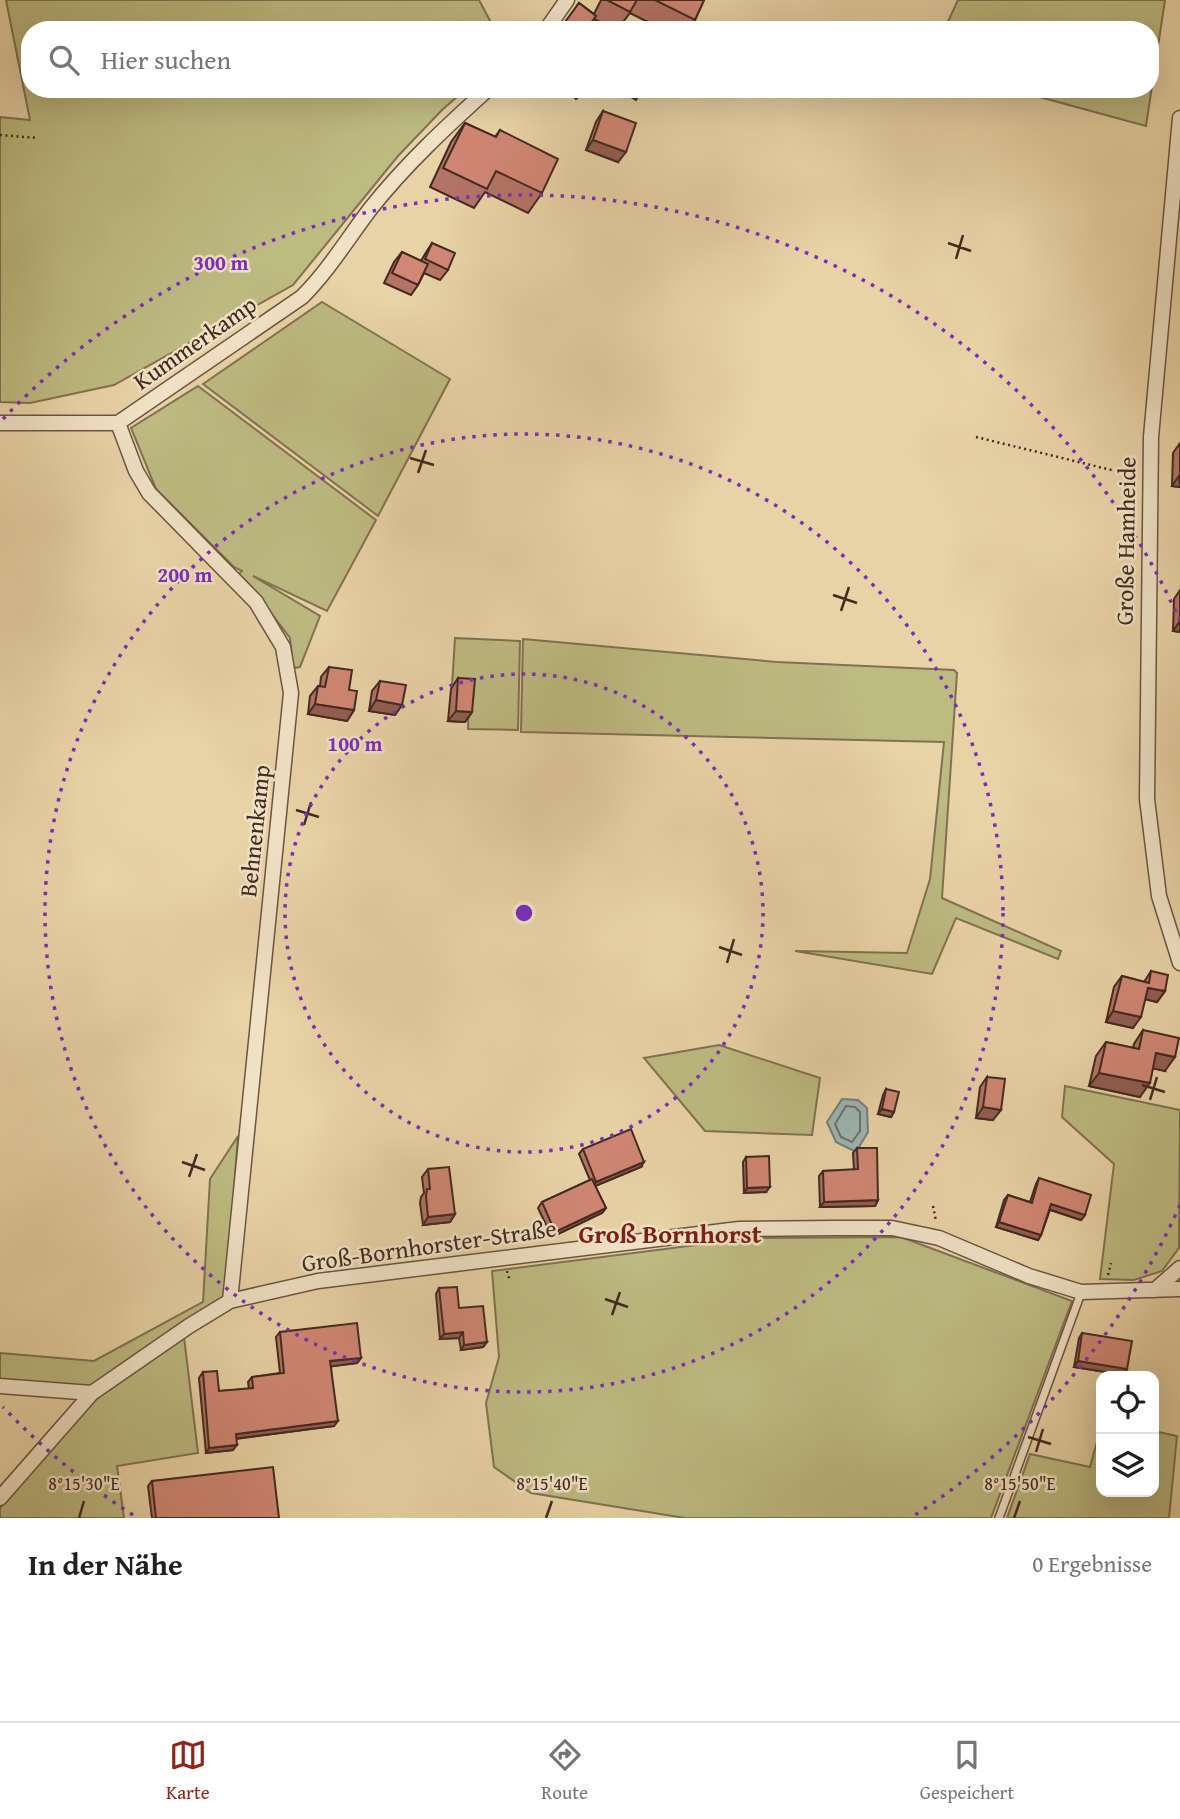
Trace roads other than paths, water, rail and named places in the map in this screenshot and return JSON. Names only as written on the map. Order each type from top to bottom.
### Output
[{"type":"street","points":[[552,21],[567,0]]},
{"type":"street","name":"Kummerkamp","points":[[118,423],[302,297],[320,278],[372,206],[430,141],[478,98]]},
{"type":"street","name":"Große Hamheide","points":[[1180,118],[1149,479],[1147,799],[1159,896],[1180,963]]},
{"type":"street","points":[[0,423],[118,423]]},
{"type":"street","name":"Behnenkamp","points":[[118,423],[136,471],[149,493],[256,602],[283,647],[292,693],[230,1301]]},
{"type":"street","name":"Groß-Bornhorster-Straße","points":[[0,1498],[92,1393],[230,1301],[318,1281],[739,1229],[892,1228],[939,1238],[1029,1276],[1081,1292],[1180,1289]]},
{"type":"street","points":[[1154,1290],[1180,1268]]},
{"type":"street","points":[[0,1386],[92,1393]]},
{"type":"lane","points":[[999,1518],[1081,1292]]},
{"type":"water","points":[[842,1099],[858,1100],[867,1108],[868,1132],[856,1152],[836,1142],[827,1122]]},
{"type":"district","name":"Groß Bornhorst","points":[[670,1234]]}]
